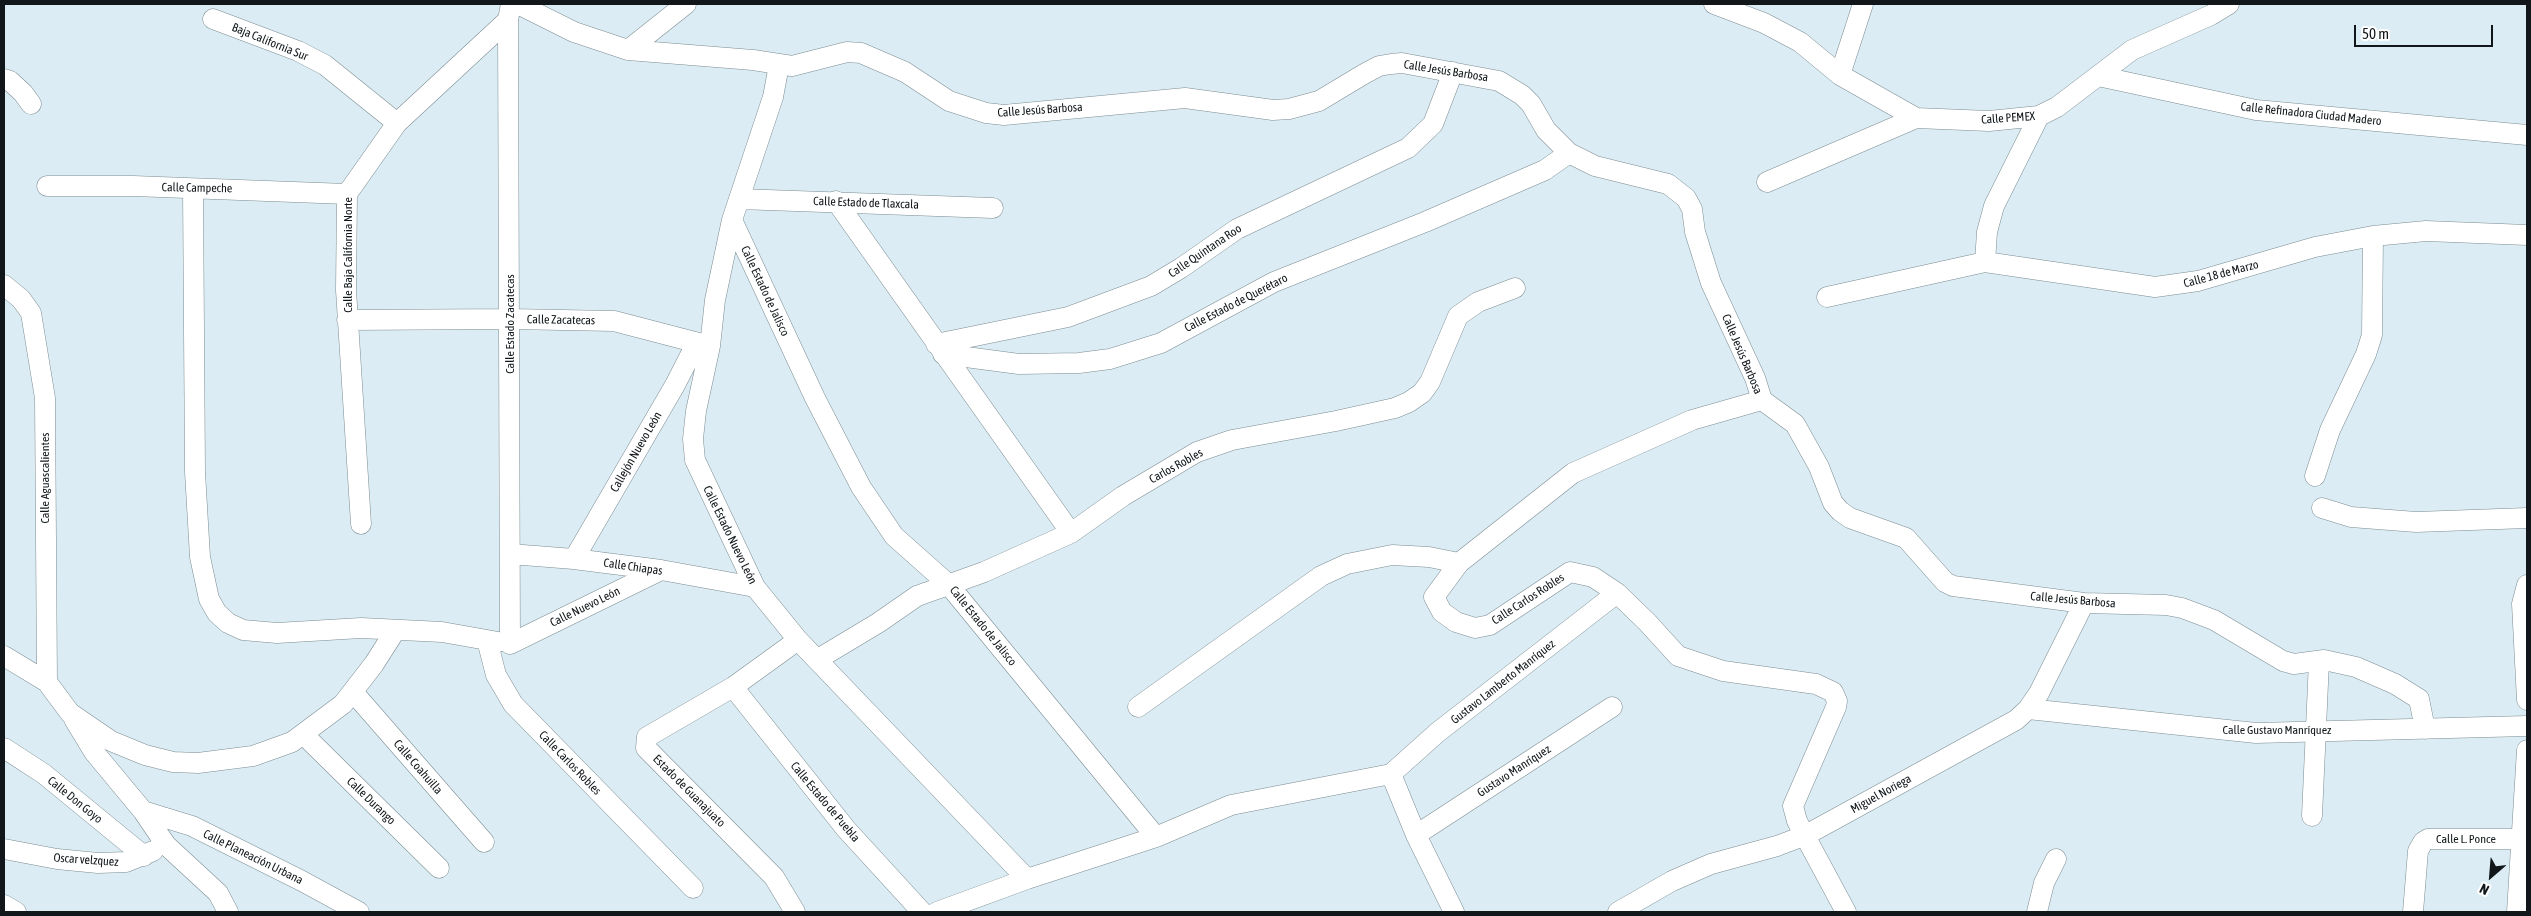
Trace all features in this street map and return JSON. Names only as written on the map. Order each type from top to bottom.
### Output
[{"type":"street","points":[[1714,4],[1758,20],[1800,42],[1840,75],[1916,118]]},
{"type":"street","points":[[1840,75],[1863,4]]},
{"type":"street","name":"Calle PEMEX","points":[[1767,182],[1916,118],[1989,121],[2039,116],[2056,107],[2132,50],[2229,4]]},
{"type":"street","name":"Calle Jesús Barbosa","points":[[512,9],[628,50],[753,60],[779,66],[792,66],[847,52],[861,53],[905,72],[949,101],[986,113],[1004,115],[1185,98],[1273,110],[1289,109],[1319,101],[1379,66],[1402,63],[1488,77],[1513,88],[1531,104],[1546,130],[1569,153],[1595,166],[1668,184],[1686,198],[1692,209],[1695,232],[1711,282],[1755,378],[1762,400],[1795,424],[1820,467],[1833,503],[1850,518],[1906,538],[1945,582],[1962,588],[2084,603],[2166,605],[2182,608],[2214,620],[2283,661],[2294,664],[2319,661],[2356,667],[2395,684],[2420,700],[2425,729]]},
{"type":"street","name":"Calle Baja California Norte","points":[[361,524],[348,320],[346,194],[396,123],[512,9]]},
{"type":"street","name":"Calle Estado Zacatecas","points":[[510,644],[512,9]]},
{"type":"street","points":[[628,50],[673,15]]},
{"type":"street","name":"Baja California Sur","points":[[213,19],[298,51],[325,66],[396,123]]},
{"type":"street","name":"Calle Estado Nuevo León","points":[[779,66],[773,97],[732,220],[715,300],[703,345],[693,439],[695,460],[754,587],[798,640],[1027,880]]},
{"type":"street","name":"Calle Quintana Roo","points":[[939,349],[1068,316],[1151,286],[1181,268],[1236,228],[1408,148],[1434,124],[1453,72]]},
{"type":"street","name":"Calle Refinadora Ciudad Madero","points":[[2098,76],[2256,110],[2527,135]]},
{"type":"street","points":[[4,79],[16,87],[31,104]]},
{"type":"street","points":[[1985,262],[1987,232],[1994,206],[2039,116]]},
{"type":"street","name":"Calle Estado de Querétaro","points":[[939,349],[1019,364],[1078,363],[1110,359],[1152,346],[1274,282],[1425,222],[1545,170],[1569,153]]},
{"type":"street","name":"Calle Campeche","points":[[47,186],[193,188],[346,194]]},
{"type":"street","points":[[193,188],[195,472],[200,557],[209,599],[217,613],[228,623],[243,630],[277,632],[361,628],[442,632],[510,644]]},
{"type":"street","name":"Calle Estado de Tlaxcala","points":[[738,199],[993,208]]},
{"type":"street","points":[[836,201],[1071,533]]},
{"type":"street","name":"Calle Estado de Jalisco","points":[[732,220],[815,398],[861,487],[894,536],[948,584],[1156,837]]},
{"type":"street","name":"Calle 18 de Marzo","points":[[1827,297],[1985,262],[2134,285],[2177,286],[2315,247],[2373,236],[2426,230],[2527,235]]},
{"type":"street","points":[[2315,476],[2330,430],[2366,354],[2372,335],[2373,236]]},
{"type":"street","name":"Calle Aguascalientes","points":[[4,286],[21,299],[31,313],[45,398],[46,682]]},
{"type":"street","name":"Carlos Robles","points":[[818,659],[878,623],[917,596],[984,572],[1071,533],[1123,496],[1196,452],[1232,440],[1336,421],[1395,408],[1409,402],[1422,393],[1430,382],[1458,316],[1478,302],[1515,288]]},
{"type":"street","name":"Calle Zacatecas","points":[[348,320],[510,319],[614,321],[644,327],[703,345]]},
{"type":"street","name":"Callejón Nuevo León","points":[[574,559],[675,385],[703,345]]},
{"type":"street","name":"Calle Carlos Robles","points":[[1762,400],[1692,420],[1573,473],[1459,563],[1434,597],[1442,612],[1456,622],[1475,628],[1490,625],[1570,572],[1593,577],[1617,593],[1648,622],[1678,656],[1723,671],[1816,684],[1835,695],[1837,702],[1833,715],[1793,806],[1797,821],[1806,835]]},
{"type":"street","points":[[2322,508],[2350,517],[2416,522],[2527,518]]},
{"type":"street","name":"Calle Chiapas","points":[[510,554],[574,559],[661,570],[754,587]]},
{"type":"street","points":[[1138,707],[1321,576],[1347,564],[1392,555],[1429,557],[1459,563]]},
{"type":"street","name":"Calle Nuevo León","points":[[510,644],[661,570]]},
{"type":"street","points":[[2527,585],[2522,604],[2527,700]]},
{"type":"street","name":"Gustavo Lamberto Manríquez","points":[[1391,774],[1438,732],[1617,593]]},
{"type":"street","name":"Miguel Noriega","points":[[1618,912],[1672,881],[1711,864],[1777,846],[1806,835],[2016,720],[2028,709],[2039,693],[2084,603]]},
{"type":"street","points":[[70,713],[111,741],[145,755],[173,762],[198,763],[253,756],[276,749],[303,734],[343,704],[396,631]]},
{"type":"street","name":"Calle Carlos Robles","points":[[487,640],[496,675],[513,704],[693,888]]},
{"type":"street","name":"Estado de Guanajuato","points":[[794,912],[774,876],[646,748],[647,737],[733,687],[798,640]]},
{"type":"street","points":[[4,656],[46,682],[70,713],[94,752],[143,811],[166,845],[218,893],[228,912]]},
{"type":"street","points":[[2312,816],[2319,661]]},
{"type":"street","name":"Calle Estado de Puebla","points":[[733,687],[846,829],[922,912]]},
{"type":"street","name":"Calle Coahuilla","points":[[353,692],[484,842]]},
{"type":"street","name":"Gustavo Manríquez","points":[[1416,835],[1612,707]]},
{"type":"street","name":"Calle Gustavo Manríquez","points":[[2028,709],[2233,732],[2315,732],[2527,726]]},
{"type":"street","name":"Calle Durango","points":[[303,734],[439,868]]},
{"type":"street","name":"Calle Don Goyo","points":[[4,748],[44,774],[144,856]]},
{"type":"street","points":[[2517,912],[2527,750]]},
{"type":"street","points":[[937,912],[1156,837],[1231,805],[1391,774],[1416,835],[1454,912]]},
{"type":"street","name":"Calle Planeación Urbana","points":[[143,811],[192,826],[302,880],[359,912]]},
{"type":"street","points":[[1806,835],[1846,912]]},
{"type":"street","name":"Calle L. Ponce","points":[[2413,912],[2418,851],[2423,842],[2428,839],[2522,839]]},
{"type":"street","name":"Oscar velzquez","points":[[4,849],[56,859],[98,863],[126,862],[144,856],[166,845]]},
{"type":"street","points":[[2037,912],[2044,883],[2056,859]]},
{"type":"street","points":[[4,905],[16,912]]}]
